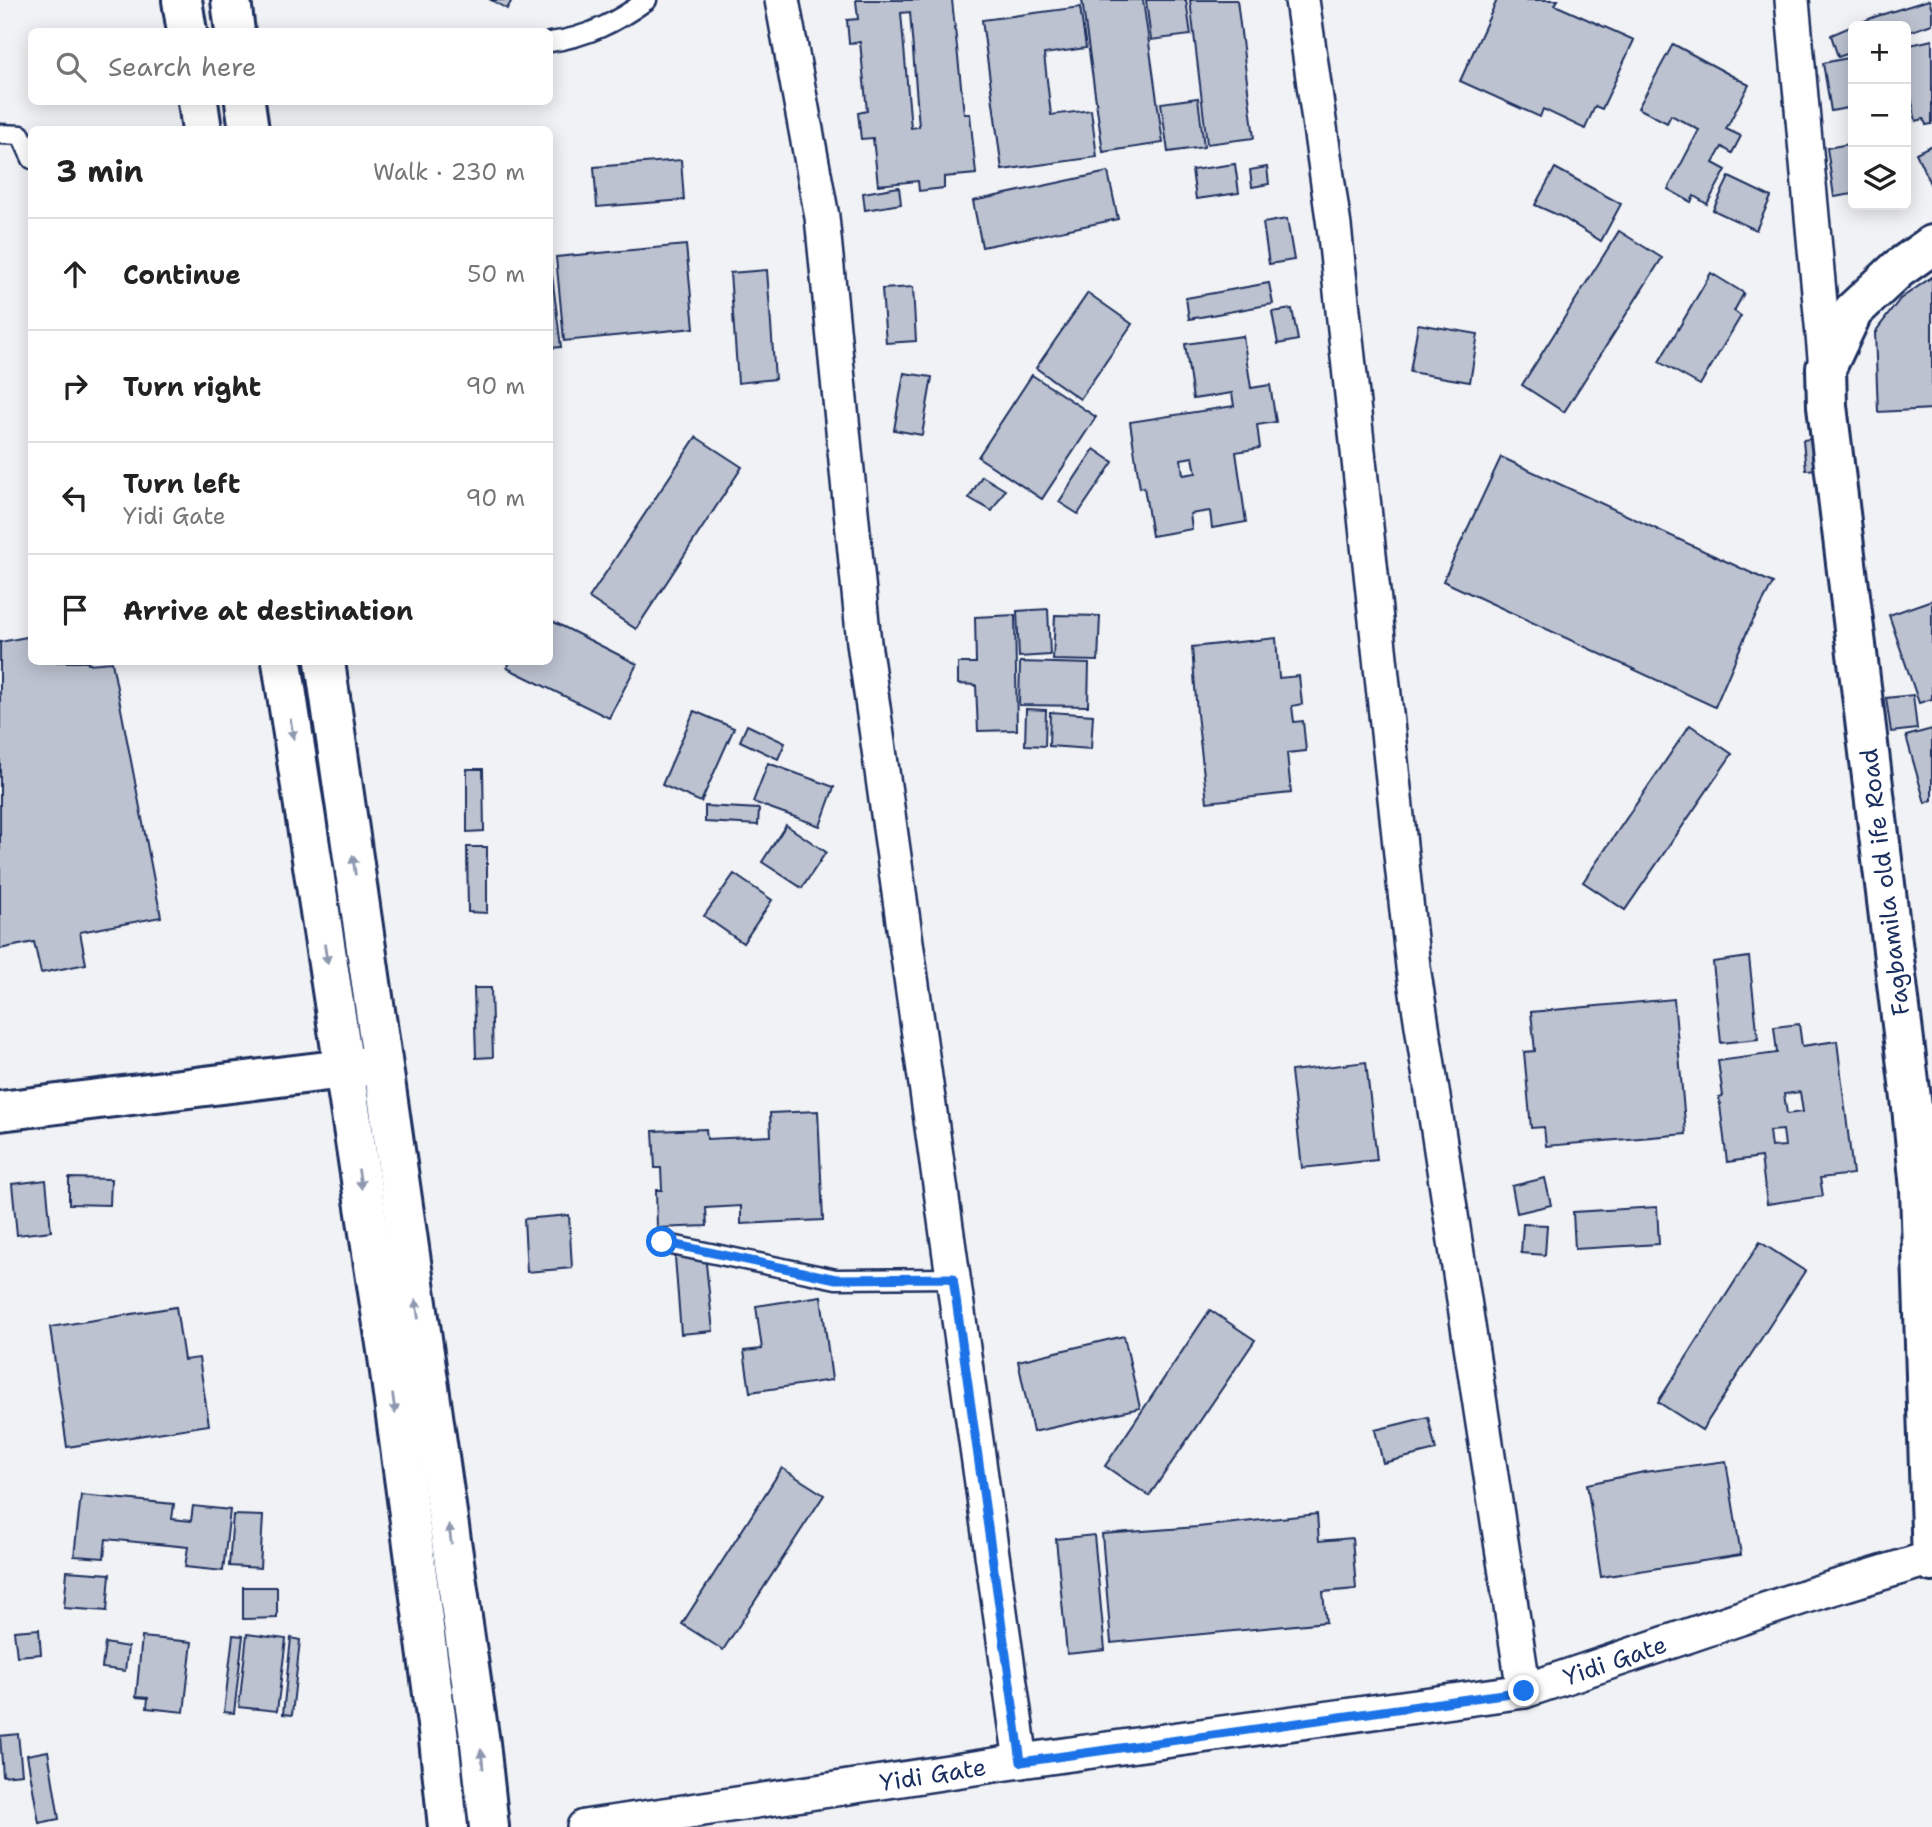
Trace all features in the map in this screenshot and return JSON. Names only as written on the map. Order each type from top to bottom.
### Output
[{"type":"main road","points":[[182,0],[186,28]]},
{"type":"main road","points":[[231,0],[234,28]]},
{"type":"main road","points":[[198,105],[201,126]]},
{"type":"main road","points":[[245,105],[248,126]]},
{"type":"main road","name":"Fagbamila old ife Road","points":[[1932,245],[1898,269],[1853,311],[1826,368],[1829,420],[1920,1189],[1929,1383],[1932,1560]]},
{"type":"main road","points":[[282,665],[388,1357],[439,1739],[448,1827]]},
{"type":"main road","points":[[325,665],[480,1743],[489,1827]]},
{"type":"main road","points":[[0,1111],[382,1065]]},
{"type":"street","points":[[782,0],[822,217],[864,643],[1021,1762]]},
{"type":"street","points":[[1302,0],[1334,226],[1413,967],[1524,1691]]},
{"type":"street","points":[[1792,0],[1826,368]]},
{"type":"street","name":"Yidi Gate","points":[[584,1827],[1524,1691],[1803,1597],[1932,1560]]},
{"type":"lane","points":[[553,42],[576,38],[621,18],[647,0]]},
{"type":"lane","points":[[0,134],[20,135],[28,151]]},
{"type":"lane","points":[[662,1242],[836,1279],[953,1278]]},
{"type":"building","points":[[491,0],[512,0],[507,9]]},
{"type":"building","points":[[856,0],[952,0],[964,114],[970,114],[976,174],[944,177],[944,188],[919,191],[918,181],[878,185],[873,138],[861,139],[858,113],[867,111],[860,42],[849,43],[847,20],[858,19]],"holes":[[[910,12],[919,127],[911,128],[901,13]]]},
{"type":"building","points":[[1082,0],[1143,0],[1163,143],[1103,152]]},
{"type":"building","points":[[1146,0],[1186,0],[1191,35],[1151,40]]},
{"type":"building","points":[[1190,0],[1237,0],[1254,138],[1207,144]]},
{"type":"building","points":[[1497,0],[1558,0],[1555,5],[1634,40],[1602,109],[1595,106],[1585,129],[1543,109],[1540,117],[1460,81]]},
{"type":"building","points":[[1929,0],[1932,9],[1932,24],[1911,31],[1911,21],[1864,21]]},
{"type":"building","points":[[1080,7],[1086,48],[1044,54],[1051,115],[1091,110],[1097,157],[1002,170],[982,20]]},
{"type":"building","points":[[1848,28],[1848,54],[1838,57],[1831,35]]},
{"type":"building","points":[[1932,40],[1932,124],[1926,125],[1924,119],[1916,121],[1911,98],[1911,45]]},
{"type":"building","points":[[1673,44],[1749,85],[1726,129],[1741,136],[1732,153],[1722,147],[1713,163],[1726,170],[1707,204],[1694,196],[1691,202],[1668,189],[1699,130],[1671,115],[1667,123],[1638,108]]},
{"type":"building","points":[[1848,58],[1848,108],[1831,111],[1823,63]]},
{"type":"building","points":[[1198,98],[1204,147],[1168,152],[1161,103]]},
{"type":"building","points":[[1848,144],[1848,195],[1834,197],[1827,148]]},
{"type":"building","points":[[1932,145],[1932,188],[1916,153]]},
{"type":"building","points":[[681,160],[684,200],[597,207],[594,167]]},
{"type":"building","points":[[1235,164],[1239,193],[1196,199],[1192,170]]},
{"type":"building","points":[[1267,167],[1269,184],[1252,187],[1250,170]]},
{"type":"building","points":[[1555,168],[1621,204],[1601,241],[1562,217],[1535,205]]},
{"type":"building","points":[[1108,172],[1118,219],[982,247],[973,201]]},
{"type":"building","points":[[1729,177],[1771,197],[1756,230],[1713,210]]},
{"type":"building","points":[[899,187],[901,204],[865,210],[863,193]]},
{"type":"building","points":[[1287,219],[1294,260],[1269,264],[1263,223]]},
{"type":"building","points":[[1619,231],[1662,258],[1564,412],[1522,385]]},
{"type":"building","points":[[686,245],[694,328],[564,341],[556,257]]},
{"type":"building","points":[[767,270],[775,379],[738,383],[730,273]]},
{"type":"building","points":[[1711,273],[1744,293],[1734,311],[1741,316],[1700,385],[1659,362]]},
{"type":"building","points":[[1932,277],[1932,409],[1878,412],[1875,332],[1878,332],[1876,331],[1900,299]]},
{"type":"building","points":[[553,283],[561,347],[553,348]]},
{"type":"building","points":[[1269,283],[1273,304],[1189,319],[1186,298]]},
{"type":"building","points":[[913,287],[916,341],[886,343],[882,289]]},
{"type":"building","points":[[1088,293],[1132,324],[1080,399],[1036,368]]},
{"type":"building","points":[[1292,309],[1298,340],[1278,344],[1272,312]]},
{"type":"building","points":[[1418,324],[1478,334],[1470,382],[1410,372]]},
{"type":"building","points":[[1243,336],[1251,388],[1270,385],[1276,422],[1257,425],[1260,448],[1236,452],[1246,522],[1212,528],[1210,511],[1190,514],[1192,529],[1152,536],[1144,487],[1140,488],[1130,422],[1234,406],[1232,393],[1193,399],[1185,344]],"holes":[[[1193,457],[1196,473],[1183,475],[1181,459]]]},
{"type":"building","points":[[904,373],[932,377],[922,435],[894,430]]},
{"type":"building","points":[[1032,375],[1096,417],[1042,499],[978,457]]},
{"type":"building","points":[[1828,436],[1831,468],[1806,470],[1803,440]]},
{"type":"building","points":[[696,437],[742,467],[636,629],[589,598]]},
{"type":"building","points":[[1094,449],[1113,462],[1078,514],[1059,502]]},
{"type":"building","points":[[1501,457],[1773,583],[1747,632],[1715,707],[1443,581]]},
{"type":"building","points":[[982,476],[1005,490],[992,511],[969,498]]},
{"type":"building","points":[[1932,600],[1932,699],[1919,703],[1889,615]]},
{"type":"building","points":[[1048,609],[1050,655],[1019,657],[1017,611]]},
{"type":"building","points":[[1015,615],[1017,730],[978,731],[976,685],[958,684],[958,663],[976,663],[975,617]]},
{"type":"building","points":[[1055,615],[1100,616],[1098,661],[1053,660]]},
{"type":"building","points":[[553,622],[637,664],[609,718],[507,668],[508,665],[553,665]]},
{"type":"building","points":[[28,637],[28,665],[113,665],[161,917],[80,932],[86,964],[41,973],[34,942],[0,949],[0,642]]},
{"type":"building","points":[[1276,638],[1279,678],[1299,676],[1302,704],[1292,706],[1294,722],[1303,721],[1306,751],[1287,753],[1291,793],[1207,802],[1192,647]]},
{"type":"building","points":[[1020,662],[1089,664],[1088,706],[1019,705]]},
{"type":"building","points":[[1913,695],[1917,729],[1891,732],[1886,698]]},
{"type":"building","points":[[1026,709],[1046,710],[1045,746],[1025,745]]},
{"type":"building","points":[[694,711],[734,728],[701,802],[662,785]]},
{"type":"building","points":[[1050,712],[1093,715],[1091,749],[1049,746]]},
{"type":"building","points":[[747,725],[785,743],[778,759],[740,741]]},
{"type":"building","points":[[1690,725],[1732,754],[1625,910],[1583,882]]},
{"type":"building","points":[[1932,729],[1932,800],[1925,803],[1906,736]]},
{"type":"building","points":[[768,763],[834,787],[820,826],[753,802]]},
{"type":"building","points":[[467,769],[483,769],[484,831],[467,832]]},
{"type":"building","points":[[705,806],[759,809],[758,825],[705,822]]},
{"type":"building","points":[[786,825],[826,852],[802,888],[762,862]]},
{"type":"building","points":[[467,847],[487,847],[487,913],[468,912]]},
{"type":"building","points":[[734,874],[772,900],[743,943],[704,916]]},
{"type":"building","points":[[1749,957],[1758,1039],[1721,1043],[1713,962]]},
{"type":"building","points":[[474,988],[491,988],[493,1057],[476,1058]]},
{"type":"building","points":[[1674,999],[1686,1134],[1546,1146],[1544,1127],[1531,1128],[1524,1052],[1535,1051],[1531,1012]]},
{"type":"building","points":[[1799,1024],[1802,1046],[1837,1041],[1853,1174],[1820,1178],[1823,1196],[1767,1204],[1761,1157],[1727,1162],[1719,1097],[1723,1096],[1718,1061],[1777,1053],[1774,1027]],"holes":[[[1800,1092],[1803,1112],[1787,1114],[1784,1094]],[[1783,1130],[1785,1146],[1771,1147],[1769,1131]]]},
{"type":"building","points":[[1366,1062],[1377,1160],[1302,1168],[1291,1071]]},
{"type":"building","points":[[818,1111],[823,1220],[741,1224],[741,1206],[706,1208],[707,1226],[657,1228],[656,1190],[662,1190],[661,1168],[655,1168],[653,1131],[706,1129],[707,1139],[771,1136],[770,1113]]},
{"type":"building","points":[[69,1178],[111,1179],[110,1205],[69,1204]]},
{"type":"building","points":[[1545,1178],[1551,1205],[1517,1213],[1512,1186]]},
{"type":"building","points":[[46,1180],[51,1231],[17,1235],[12,1184]]},
{"type":"building","points":[[1657,1207],[1659,1244],[1575,1249],[1573,1212]]},
{"type":"building","points":[[569,1215],[572,1268],[527,1272],[524,1219]]},
{"type":"building","points":[[1523,1224],[1547,1225],[1545,1255],[1521,1253]]},
{"type":"building","points":[[1760,1242],[1805,1271],[1702,1430],[1658,1402]]},
{"type":"building","points":[[705,1254],[713,1331],[681,1334],[675,1257]]},
{"type":"building","points":[[821,1296],[832,1380],[750,1392],[744,1351],[762,1349],[756,1306]]},
{"type":"building","points":[[176,1307],[184,1360],[199,1358],[209,1425],[67,1447],[50,1327]]},
{"type":"building","points":[[1210,1310],[1255,1340],[1149,1496],[1105,1466]]},
{"type":"building","points":[[1124,1336],[1140,1408],[1033,1432],[1018,1361]]},
{"type":"building","points":[[1428,1417],[1436,1450],[1383,1463],[1375,1430]]},
{"type":"building","points":[[1726,1461],[1741,1555],[1601,1577],[1587,1484],[1644,1472]]},
{"type":"building","points":[[782,1468],[824,1495],[723,1650],[682,1624]]},
{"type":"building","points":[[81,1495],[174,1504],[172,1519],[191,1521],[193,1506],[230,1510],[223,1571],[185,1567],[188,1547],[106,1539],[104,1558],[74,1556]]},
{"type":"building","points":[[1317,1514],[1319,1541],[1352,1538],[1356,1589],[1323,1592],[1326,1622],[1111,1643],[1102,1534]]},
{"type":"building","points":[[233,1515],[263,1516],[260,1568],[229,1566]]},
{"type":"building","points":[[1094,1535],[1105,1650],[1067,1654],[1056,1539]]},
{"type":"building","points":[[67,1571],[110,1574],[107,1611],[64,1608]]},
{"type":"building","points":[[243,1587],[277,1587],[277,1618],[243,1619]]},
{"type":"building","points":[[39,1629],[41,1654],[17,1656],[14,1631]]},
{"type":"building","points":[[247,1634],[286,1639],[277,1711],[239,1707]]},
{"type":"building","points":[[233,1635],[243,1636],[234,1713],[224,1712]]},
{"type":"building","points":[[142,1637],[192,1642],[184,1712],[147,1708],[148,1698],[136,1697]]},
{"type":"building","points":[[291,1638],[300,1640],[292,1715],[283,1714]]},
{"type":"building","points":[[105,1643],[128,1647],[125,1671],[102,1668]]},
{"type":"building","points":[[18,1734],[22,1774],[3,1776],[0,1736]]},
{"type":"building","points":[[48,1751],[59,1819],[39,1823],[27,1755]]},
{"type":"route","points":[[662,1242],[836,1279],[953,1278],[1021,1762],[1524,1691]]}]
